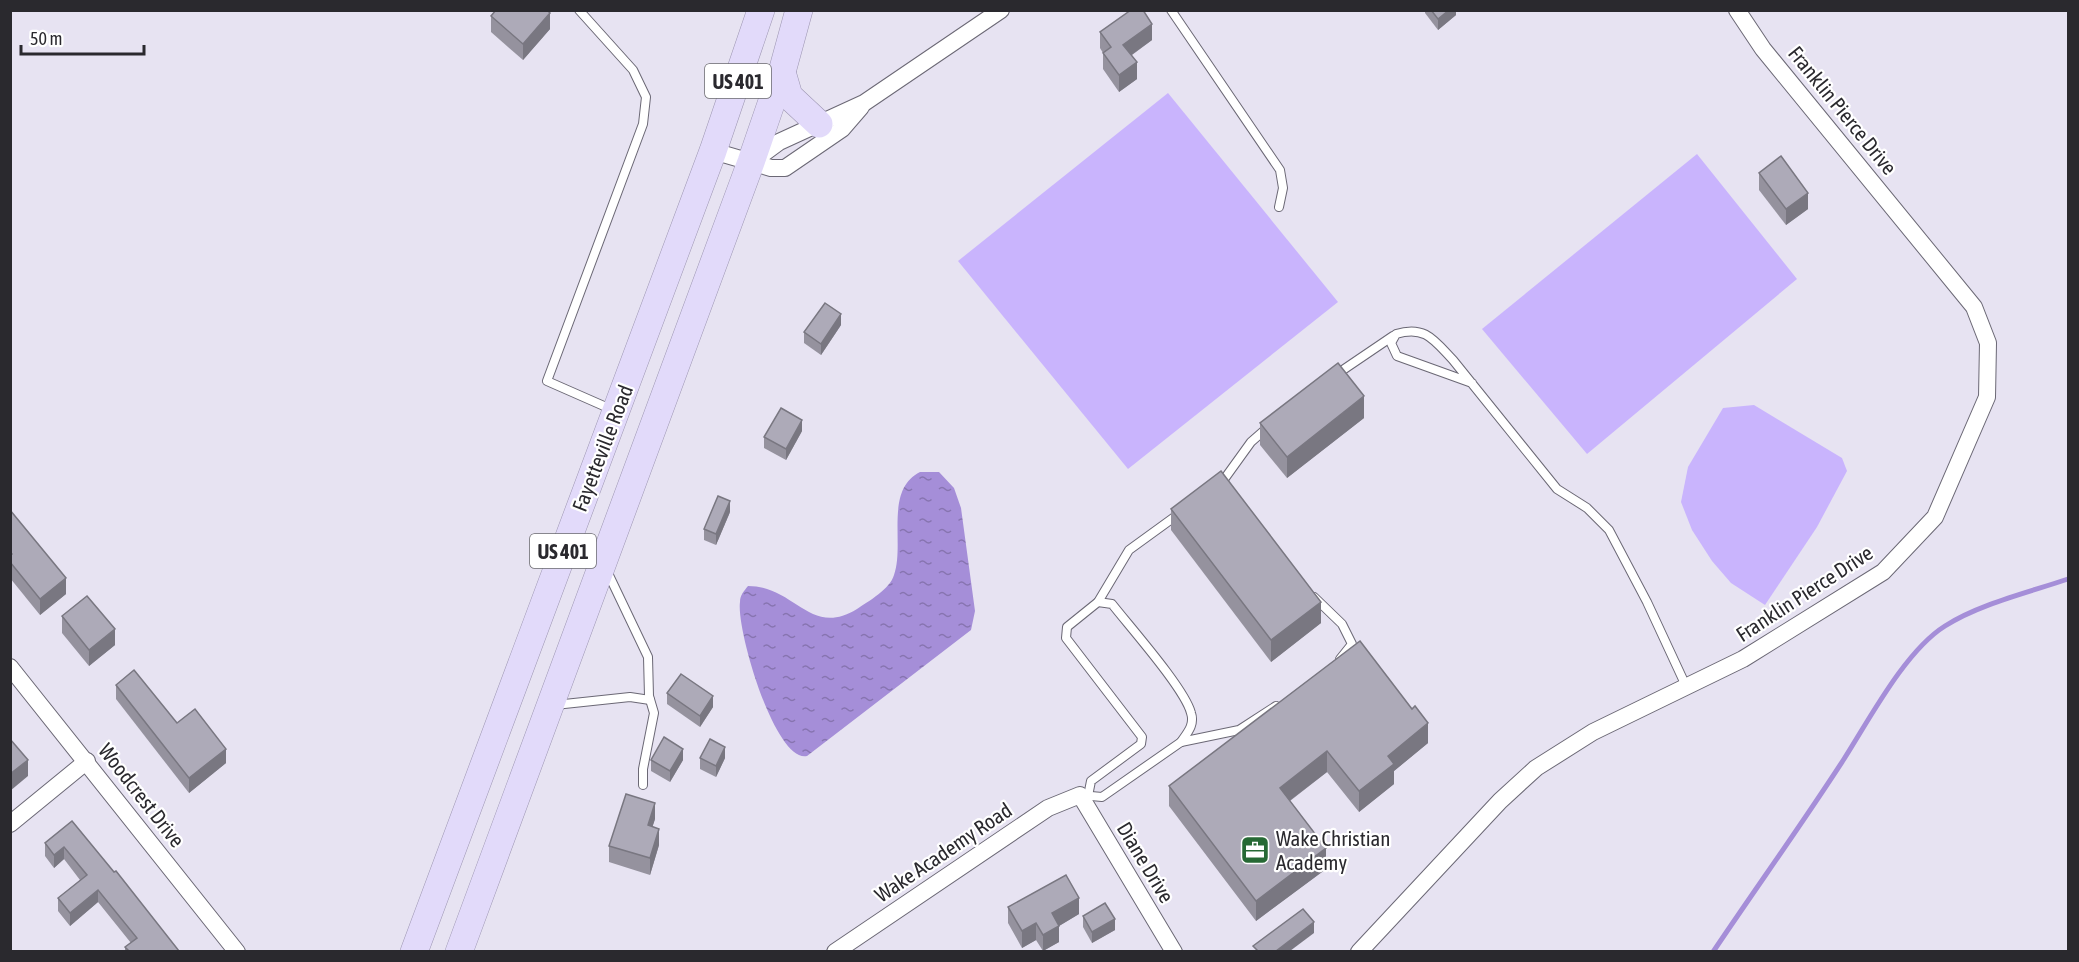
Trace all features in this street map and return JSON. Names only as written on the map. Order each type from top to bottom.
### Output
[{"type":"highway","name":"Fayetteville Road","points":[[414,951],[713,151],[761,10]]},
{"type":"highway","name":"Fayetteville Road","points":[[459,951],[751,162],[782,72],[799,10]]},
{"type":"highway","points":[[782,72],[789,96],[819,124]]},
{"type":"street","points":[[751,162],[779,142],[864,103],[1001,10]]},
{"type":"street","name":"Franklin Pierce Drive","points":[[1359,951],[1500,801],[1536,768],[1593,732],[1743,659],[1883,572],[1935,517],[1987,397],[1988,343],[1974,307],[1770,57],[1737,10]]},
{"type":"street","points":[[713,151],[771,168],[785,168],[842,129],[864,103]]},
{"type":"street","name":"Woodcrest Drive","points":[[10,667],[237,951]]},
{"type":"street","points":[[10,824],[87,761]]},
{"type":"street","name":"Wake Academy Road","points":[[835,951],[1048,808],[1084,795]]},
{"type":"street","name":"Diane Drive","points":[[1084,795],[1174,951]]},
{"type":"lane","points":[[579,10],[633,70],[646,98],[643,124],[547,381],[616,411]]},
{"type":"lane","points":[[1171,10],[1280,170],[1283,188],[1279,207]]},
{"type":"lane","points":[[1328,380],[1396,334],[1409,330],[1423,332],[1448,354],[1557,489],[1587,508],[1609,530],[1686,686]]},
{"type":"lane","points":[[1396,334],[1391,344],[1397,356],[1472,383]]},
{"type":"lane","points":[[1211,491],[1225,478],[1251,442],[1277,420]]},
{"type":"lane","points":[[1225,478],[1232,488]]},
{"type":"lane","points":[[1098,602],[1112,604],[1182,695],[1192,714],[1191,729],[1181,742],[1102,796],[1084,795],[1091,781],[1141,744],[1142,737],[1066,638],[1067,627],[1098,602],[1130,550],[1184,510]]},
{"type":"lane","points":[[603,564],[648,657],[650,700],[654,713],[643,769],[643,785]]},
{"type":"lane","points":[[1310,593],[1342,624],[1352,644],[1332,665]]},
{"type":"lane","points":[[550,706],[630,697],[650,700]]},
{"type":"lane","points":[[1181,742],[1239,730],[1283,701]]},
{"type":"shaded area","points":[[1168,93],[1338,302],[1128,469],[958,261]]},
{"type":"shaded area","points":[[1697,154],[1797,279],[1587,454],[1482,329]]},
{"type":"shaded area","points":[[1754,405],[1842,458],[1847,471],[1817,527],[1765,605],[1731,583],[1712,561],[1692,530],[1681,502],[1688,467],[1723,408]]},
{"type":"water","points":[[920,472],[939,472],[954,488],[961,508],[975,611],[971,630],[807,756],[795,752],[782,739],[760,692],[744,638],[740,617],[741,595],[748,586],[764,588],[814,614],[827,618],[841,616],[857,609],[884,590],[892,580],[897,562],[899,504],[902,491],[909,480]]},
{"type":"building","points":[[496,10],[547,10],[550,13],[523,44],[491,16]]},
{"type":"building","points":[[1131,10],[1143,10],[1152,24],[1123,45],[1137,62],[1119,75],[1103,53],[1111,47],[1100,32]]},
{"type":"building","points":[[1431,10],[1449,10],[1438,19]]},
{"type":"building","points":[[1781,156],[1808,193],[1786,209],[1759,173]]},
{"type":"building","points":[[825,303],[841,314],[821,344],[804,332]]},
{"type":"building","points":[[1338,363],[1364,396],[1287,457],[1260,423]]},
{"type":"building","points":[[781,408],[802,420],[786,449],[764,437]]},
{"type":"building","points":[[1221,471],[1321,602],[1271,640],[1171,509]]},
{"type":"building","points":[[718,496],[730,501],[716,534],[704,529]]},
{"type":"building","points":[[10,510],[66,578],[40,599],[10,562],[12,554],[10,552]]},
{"type":"building","points":[[87,596],[115,629],[89,650],[62,616]]},
{"type":"building","points":[[1360,641],[1412,709],[1415,706],[1428,723],[1388,756],[1394,764],[1359,791],[1327,751],[1280,788],[1326,848],[1256,901],[1169,786]]},
{"type":"building","points":[[134,670],[177,723],[195,709],[226,749],[189,778],[116,685]]},
{"type":"building","points":[[681,674],[713,696],[700,716],[667,693]]},
{"type":"building","points":[[664,737],[683,749],[670,771],[651,760]]},
{"type":"building","points":[[10,739],[28,760],[10,774]]},
{"type":"building","points":[[710,739],[725,747],[716,766],[700,758]]},
{"type":"building","points":[[626,794],[655,803],[648,825],[659,829],[650,858],[609,846]]},
{"type":"building","points":[[72,821],[114,872],[116,871],[179,951],[129,951],[125,947],[137,938],[98,890],[70,913],[58,898],[87,875],[64,847],[54,855],[45,843]]},
{"type":"building","points":[[1066,875],[1079,898],[1052,913],[1059,926],[1043,935],[1036,923],[1022,931],[1008,907]]},
{"type":"building","points":[[1105,903],[1115,919],[1092,932],[1083,916]]},
{"type":"building","points":[[1303,909],[1314,922],[1276,951],[1258,951],[1253,946]]},
{"type":"waterway","points":[[1713,952],[1828,783],[1889,687],[1930,637],[1973,611],[2068,579]]},
{"type":"place","name":"Wake Christian Academy","points":[[1255,850]]}]
